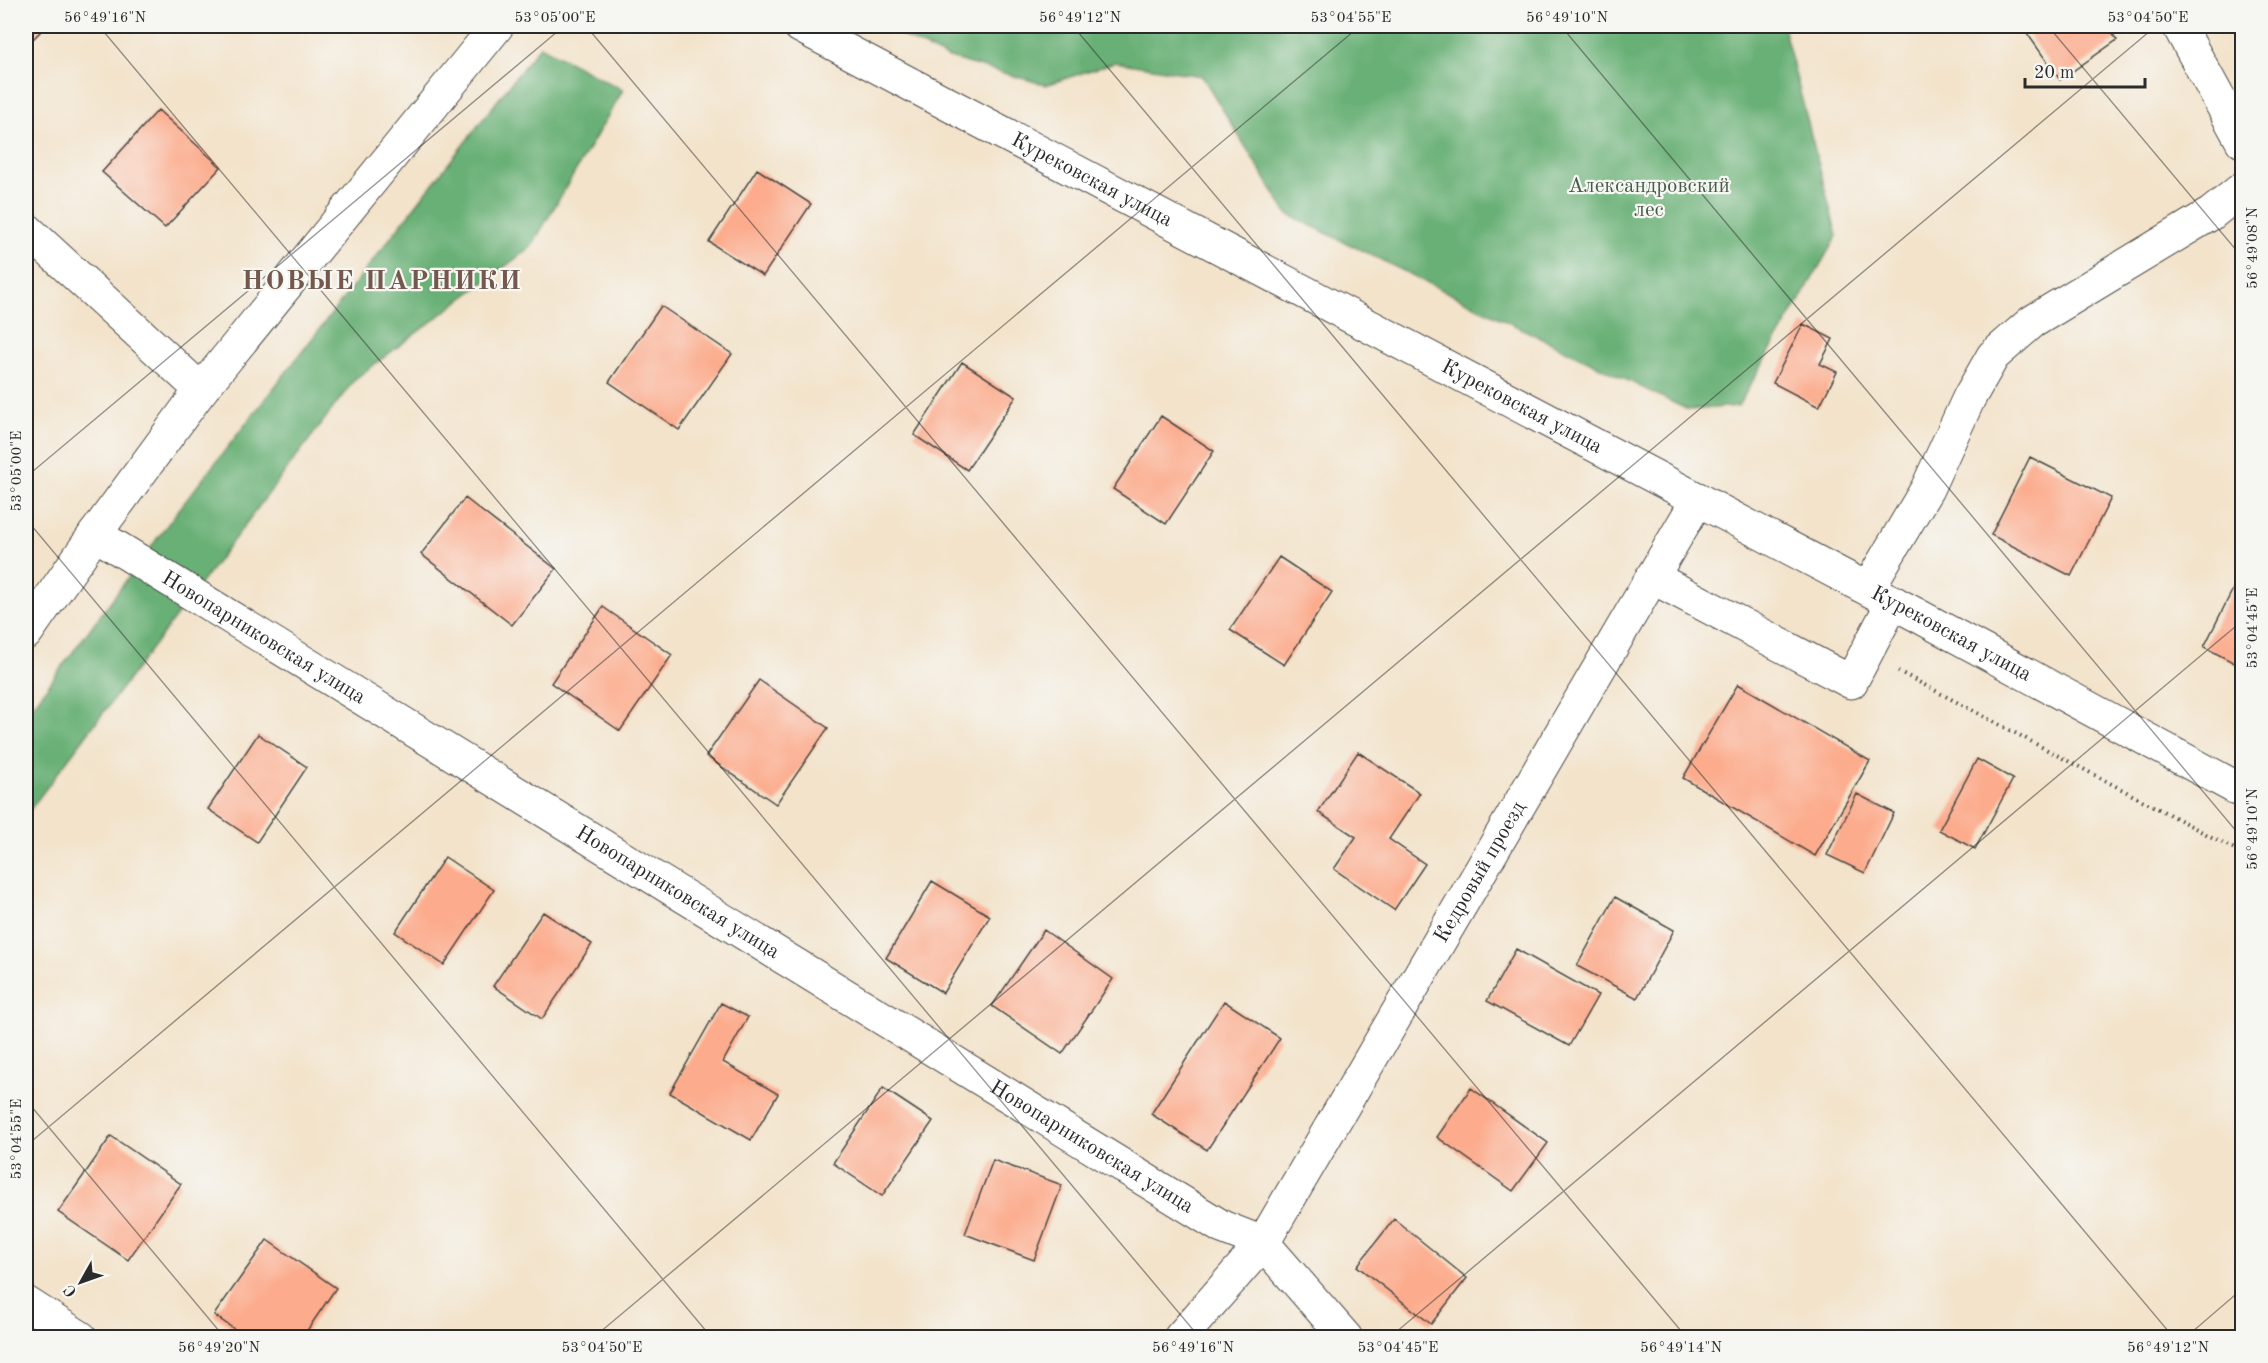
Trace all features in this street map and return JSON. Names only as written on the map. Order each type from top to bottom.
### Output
[{"type":"street","points":[[26,633],[95,534],[201,390],[497,26]]},
{"type":"street","name":"Курековская улица","points":[[800,26],[1880,595],[2242,791]]},
{"type":"street","points":[[2179,26],[2242,141]]},
{"type":"street","points":[[1652,577],[1851,682],[1866,654],[1880,595],[1969,398],[1993,356],[2032,322],[2212,213],[2242,189]]},
{"type":"street","points":[[26,229],[201,390]]},
{"type":"street","name":"Кедровый проезд","points":[[1180,1338],[1263,1243],[1698,499]]},
{"type":"street","name":"Новопарниковская улица","points":[[95,534],[1212,1221],[1263,1243]]},
{"type":"street","points":[[1263,1243],[1346,1338]]},
{"type":"street","points":[[26,1303],[81,1338]]},
{"type":"path","points":[[1866,654],[2242,853]]},
{"type":"green space","name":"Александровский лес","points":[[882,26],[1783,26],[1837,236],[1738,406],[1688,410],[1287,214],[1202,76],[1115,62],[1046,85],[946,57]]},
{"type":"green space","points":[[540,46],[623,90],[531,247],[355,379],[26,815],[26,715],[174,516]]},
{"type":"building","points":[[26,26],[46,26],[26,46]]},
{"type":"building","points":[[2022,26],[2107,26],[2117,40],[2060,80]]},
{"type":"building","points":[[158,110],[221,167],[165,228],[102,172]]},
{"type":"building","points":[[757,169],[811,204],[763,276],[709,242]]},
{"type":"building","points":[[661,306],[732,354],[679,430],[609,382]]},
{"type":"building","points":[[1803,324],[1833,339],[1820,364],[1837,372],[1819,407],[1773,383]]},
{"type":"building","points":[[962,362],[1016,397],[967,470],[914,435]]},
{"type":"building","points":[[1161,416],[1214,451],[1166,524],[1113,489]]},
{"type":"building","points":[[2030,457],[2111,498],[2071,576],[1991,535]]},
{"type":"building","points":[[465,498],[556,569],[512,625],[421,554]]},
{"type":"building","points":[[1279,557],[1332,592],[1284,665],[1230,630]]},
{"type":"building","points":[[2242,571],[2242,667],[2204,647]]},
{"type":"building","points":[[603,607],[672,655],[620,731],[551,683]]},
{"type":"building","points":[[759,680],[828,728],[776,804],[706,756]]},
{"type":"building","points":[[1738,684],[1870,761],[1815,856],[1683,778]]},
{"type":"building","points":[[258,734],[307,767],[257,842],[208,809]]},
{"type":"building","points":[[1358,752],[1420,793],[1389,839],[1425,864],[1394,910],[1334,869],[1356,837],[1318,812]]},
{"type":"building","points":[[1977,759],[2013,779],[1975,849],[1939,830]]},
{"type":"building","points":[[1857,794],[1894,813],[1865,873],[1827,855]]},
{"type":"building","points":[[445,857],[494,890],[444,965],[395,932]]},
{"type":"building","points":[[932,881],[990,916],[943,993],[886,958]]},
{"type":"building","points":[[1615,897],[1674,930],[1637,998],[1577,966]]},
{"type":"building","points":[[543,912],[592,944],[542,1019],[493,986]]},
{"type":"building","points":[[1044,930],[1113,979],[1062,1054],[992,1006]]},
{"type":"building","points":[[1516,949],[1598,995],[1569,1046],[1487,1001]]},
{"type":"building","points":[[1224,1001],[1280,1038],[1207,1150],[1151,1114]]},
{"type":"building","points":[[721,1003],[748,1017],[723,1062],[778,1094],[751,1140],[670,1093]]},
{"type":"building","points":[[883,1088],[933,1121],[882,1196],[833,1163]]},
{"type":"building","points":[[1471,1088],[1548,1143],[1513,1191],[1437,1137]]},
{"type":"building","points":[[111,1136],[181,1184],[128,1260],[58,1212]]},
{"type":"building","points":[[993,1160],[1062,1185],[1034,1260],[965,1234]]},
{"type":"building","points":[[1394,1219],[1467,1278],[1431,1324],[1357,1266]]},
{"type":"building","points":[[267,1240],[336,1288],[302,1338],[247,1338],[214,1315]]},
{"type":"district","name":"НОВЫЕ ПАРНИКИ","points":[[382,281]]}]
